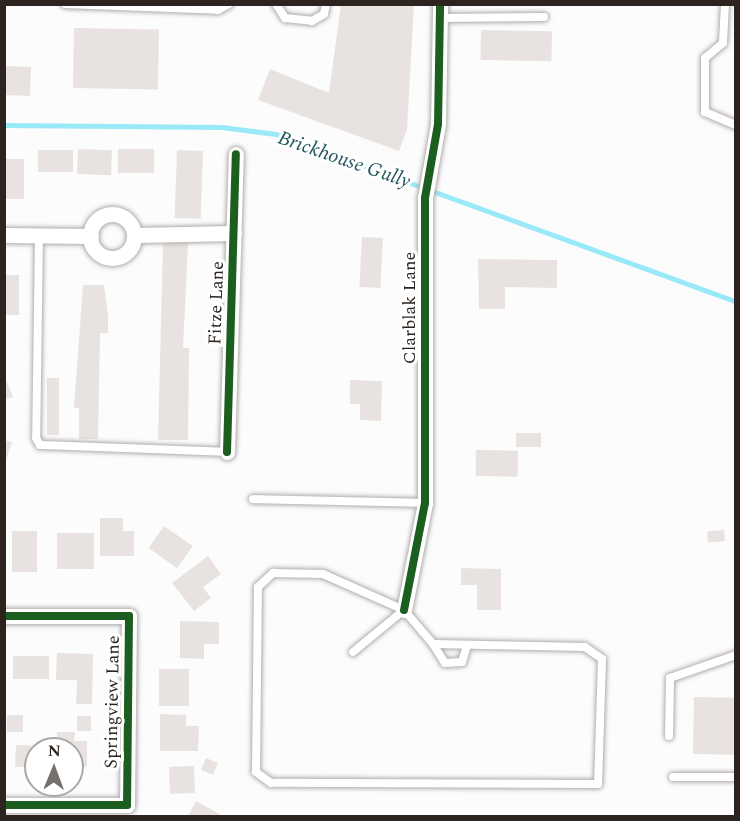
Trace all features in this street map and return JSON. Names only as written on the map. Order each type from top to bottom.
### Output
[{"type":"street","name":"Clarblak Lane","points":[[404,610],[425,503],[425,198],[438,124],[440,11]]},
{"type":"street","name":"Fitze Lane","points":[[227,453],[236,154]]},
{"type":"street","points":[[112,214],[128,220],[134,235],[129,251],[113,258],[97,251],[91,236],[97,220],[112,214]]},
{"type":"street","points":[[134,235],[234,233]]},
{"type":"street","points":[[4,235],[91,236]]},
{"type":"street","name":"Springview Lane","points":[[4,616],[129,616],[127,805],[4,805]]},
{"type":"lane","points":[[65,4],[206,10],[229,4]]},
{"type":"lane","points":[[276,4],[285,18],[312,21],[324,14],[326,4]]},
{"type":"lane","points":[[735,10],[725,7],[723,43],[705,58],[705,112],[735,125]]},
{"type":"lane","points":[[440,11],[544,17]]},
{"type":"lane","points":[[39,235],[36,438],[40,445],[227,453]]},
{"type":"lane","points":[[253,499],[425,503]]},
{"type":"lane","points":[[433,644],[585,646],[602,659],[598,784],[271,783],[256,772],[258,587],[273,573],[323,574],[404,610],[446,663],[462,662],[467,646]]},
{"type":"lane","points":[[352,652],[404,610]]},
{"type":"lane","points":[[669,736],[670,678],[735,655]]},
{"type":"lane","points":[[673,777],[735,777]]},
{"type":"building","points":[[341,4],[414,4],[407,129],[399,151],[258,100],[270,69],[329,93]]},
{"type":"building","points":[[74,28],[159,29],[158,89],[73,88]]},
{"type":"building","points":[[481,30],[552,31],[551,61],[480,60]]},
{"type":"building","points":[[4,66],[31,67],[30,96],[4,95]]},
{"type":"building","points":[[78,149],[112,150],[111,175],[77,174]]},
{"type":"building","points":[[118,149],[154,149],[154,173],[118,173]]},
{"type":"building","points":[[38,150],[73,150],[73,172],[38,172]]},
{"type":"building","points":[[177,150],[203,151],[201,219],[175,218]]},
{"type":"building","points":[[5,159],[24,159],[24,199],[5,199]]},
{"type":"building","points":[[362,237],[383,238],[380,288],[359,287]]},
{"type":"building","points":[[163,243],[188,243],[183,348],[189,348],[188,440],[158,440]]},
{"type":"building","points":[[478,259],[557,260],[557,288],[505,287],[505,309],[479,309]]},
{"type":"building","points":[[5,275],[19,275],[19,315],[5,315]]},
{"type":"building","points":[[83,285],[104,285],[108,316],[108,333],[100,333],[98,439],[79,439],[79,408],[74,408]]},
{"type":"building","points":[[4,375],[13,397],[4,400]]},
{"type":"building","points":[[47,378],[59,378],[59,435],[47,435]]},
{"type":"building","points":[[350,380],[382,381],[381,421],[360,420],[360,404],[350,404]]},
{"type":"building","points":[[516,433],[541,433],[541,447],[516,447]]},
{"type":"building","points":[[4,440],[12,442],[5,464],[4,464]]},
{"type":"building","points":[[476,450],[518,451],[518,477],[476,476]]},
{"type":"building","points":[[100,518],[123,518],[123,531],[134,531],[134,556],[100,556]]},
{"type":"building","points":[[164,526],[193,546],[177,568],[149,548]]},
{"type":"building","points":[[724,530],[725,541],[708,542],[707,531]]},
{"type":"building","points":[[12,531],[37,531],[37,572],[12,572]]},
{"type":"building","points":[[57,533],[94,533],[94,569],[57,569]]},
{"type":"building","points":[[208,556],[221,574],[203,587],[211,598],[194,611],[172,583]]},
{"type":"building","points":[[461,568],[501,569],[501,610],[477,610],[477,585],[461,585]]},
{"type":"building","points":[[180,621],[219,622],[219,644],[204,644],[204,659],[180,658]]},
{"type":"building","points":[[57,653],[93,654],[92,704],[76,704],[77,680],[56,680]]},
{"type":"building","points":[[13,656],[49,656],[49,679],[13,679]]},
{"type":"building","points":[[159,669],[189,669],[189,706],[159,706]]},
{"type":"building","points":[[694,697],[736,698],[735,755],[693,754]]},
{"type":"building","points":[[160,714],[186,715],[186,726],[199,726],[198,751],[160,751]]},
{"type":"building","points":[[7,715],[23,715],[23,732],[7,732]]},
{"type":"building","points":[[77,716],[91,716],[91,731],[77,731]]},
{"type":"building","points":[[57,732],[75,732],[74,737],[57,737]]},
{"type":"building","points":[[84,741],[87,741],[87,767],[84,767]]},
{"type":"building","points":[[16,745],[24,745],[24,767],[15,767]]},
{"type":"building","points":[[206,758],[218,763],[213,775],[201,770]]},
{"type":"building","points":[[194,766],[195,793],[170,794],[169,767]]},
{"type":"building","points":[[196,801],[220,814],[219,816],[188,816]]},
{"type":"waterway","name":"Brickhouse Gully","points":[[4,125],[222,127],[276,134],[736,301]]},
{"type":"cycle path","points":[[404,610],[425,503],[425,198],[438,124],[440,4]]},
{"type":"cycle path","points":[[227,452],[236,154]]},
{"type":"cycle path","points":[[4,616],[129,616],[127,805],[4,805]]}]
